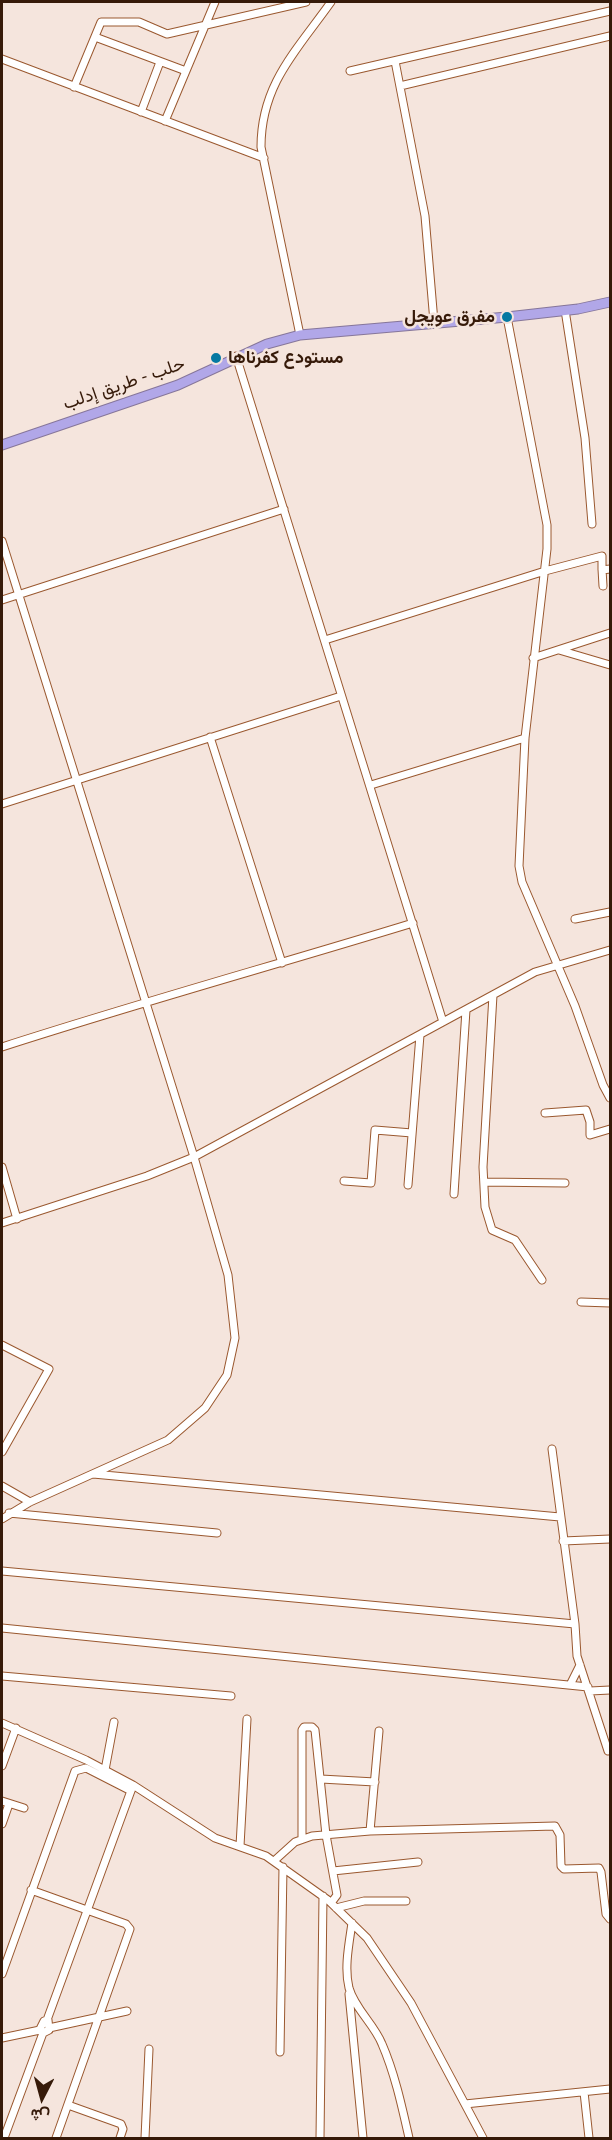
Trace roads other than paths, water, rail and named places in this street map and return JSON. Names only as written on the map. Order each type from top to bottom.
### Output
[{"type":"highway","name":"حلب - طريق إدلب","points":[[2,445],[178,385],[236,356],[300,335],[507,317],[610,302]]},
{"type":"street","points":[[165,121],[215,2]]},
{"type":"street","points":[[74,87],[101,22],[139,22],[167,34],[306,2]]},
{"type":"street","points":[[300,335],[264,158],[261,125],[274,81],[331,2]]},
{"type":"street","points":[[350,71],[610,11]]},
{"type":"street","points":[[400,86],[610,36]]},
{"type":"street","points":[[95,37],[186,70]]},
{"type":"street","points":[[2,59],[264,158]]},
{"type":"street","points":[[395,61],[425,216],[434,322]]},
{"type":"street","points":[[141,112],[160,62]]},
{"type":"street","points":[[565,310],[585,438],[592,524]]},
{"type":"street","points":[[507,317],[547,525],[545,570],[525,738],[519,866],[522,882],[575,1005],[603,1085],[610,1098]]},
{"type":"street","points":[[236,356],[443,1022]]},
{"type":"street","points":[[2,600],[284,509]]},
{"type":"street","points":[[2,540],[194,1156],[228,1275],[235,1338],[227,1375],[205,1408],[168,1440],[30,1502],[2,1519]]},
{"type":"street","points":[[325,640],[545,570],[602,556],[606,569],[603,586]]},
{"type":"street","points":[[533,658],[610,633]]},
{"type":"street","points":[[559,650],[610,665]]},
{"type":"street","points":[[2,804],[341,696]]},
{"type":"street","points":[[210,737],[282,963]]},
{"type":"street","points":[[370,785],[525,738]]},
{"type":"street","points":[[575,918],[610,912]]},
{"type":"street","points":[[2,1047],[145,1000],[282,963],[413,923]]},
{"type":"street","points":[[2,1223],[147,1176],[194,1156],[535,972],[610,950]]},
{"type":"street","points":[[494,995],[484,1207],[492,1230],[514,1240],[543,1280]]},
{"type":"street","points":[[454,1194],[466,1010]]},
{"type":"street","points":[[408,1185],[420,1035]]},
{"type":"street","points":[[546,1113],[586,1110],[590,1122],[590,1135],[610,1129]]},
{"type":"street","points":[[344,1181],[371,1183],[375,1131],[412,1133]]},
{"type":"street","points":[[2,1167],[17,1219]]},
{"type":"street","points":[[484,1182],[565,1183]]},
{"type":"street","points":[[581,1302],[610,1303]]},
{"type":"street","points":[[2,1345],[49,1369],[2,1452]]},
{"type":"street","points":[[552,1449],[575,1624],[577,1656],[608,1751]]},
{"type":"street","points":[[92,1474],[560,1517]]},
{"type":"street","points":[[2,1486],[30,1502]]},
{"type":"street","points":[[9,1514],[217,1533]]},
{"type":"street","points":[[563,1541],[610,1539]]},
{"type":"street","points":[[2,1571],[575,1624]]},
{"type":"street","points":[[2,1629],[610,1690]]},
{"type":"street","points":[[570,1685],[580,1665]]},
{"type":"street","points":[[2,1676],[231,1696]]},
{"type":"street","points":[[240,1846],[247,1719]]},
{"type":"street","points":[[105,1770],[114,1722]]},
{"type":"street","points":[[2,1723],[105,1770],[215,1838],[274,1861],[323,1896],[367,1938],[411,2003],[483,2139]]},
{"type":"street","points":[[302,1839],[302,1730],[304,1727],[315,1729],[326,1835],[337,1896],[334,1906]]},
{"type":"street","points":[[2,1766],[16,1728]]},
{"type":"street","points":[[370,1831],[379,1731]]},
{"type":"street","points":[[2,1974],[76,1769],[86,1768],[132,1788]]},
{"type":"street","points":[[321,1779],[375,1782]]},
{"type":"street","points":[[2,2038],[47,2033],[48,2024],[87,1911],[132,1788]]},
{"type":"street","points":[[2,1824],[5,1802],[24,1809]]},
{"type":"street","points":[[274,1861],[286,1848],[302,1839],[326,1835],[370,1831],[555,1826],[560,1835],[561,1866],[564,1869],[599,1869],[602,1872],[606,1914],[610,1919]]},
{"type":"street","points":[[333,1871],[418,1862]]},
{"type":"street","points":[[280,2052],[283,1868]]},
{"type":"street","points":[[31,1890],[126,1924],[130,1929],[56,2139]]},
{"type":"street","points":[[320,2139],[323,1896]]},
{"type":"street","points":[[334,1906],[364,1901],[406,1901]]},
{"type":"street","points":[[352,1923],[348,1986],[363,2139]]},
{"type":"street","points":[[348,1986],[352,1997],[382,2042],[402,2104],[409,2139]]},
{"type":"street","points":[[48,2024],[127,2011]]},
{"type":"street","points":[[4,2139],[41,2032]]},
{"type":"street","points":[[144,2139],[149,2049]]},
{"type":"street","points":[[465,2104],[610,2089]]},
{"type":"street","points":[[584,2092],[589,2139]]},
{"type":"street","points":[[68,2105],[121,2124],[123,2128],[120,2139]]},
{"type":"place","name":"مفرق عويجل","points":[[507,317]]},
{"type":"place","name":"مستودع كفرناها","points":[[216,358]]}]
